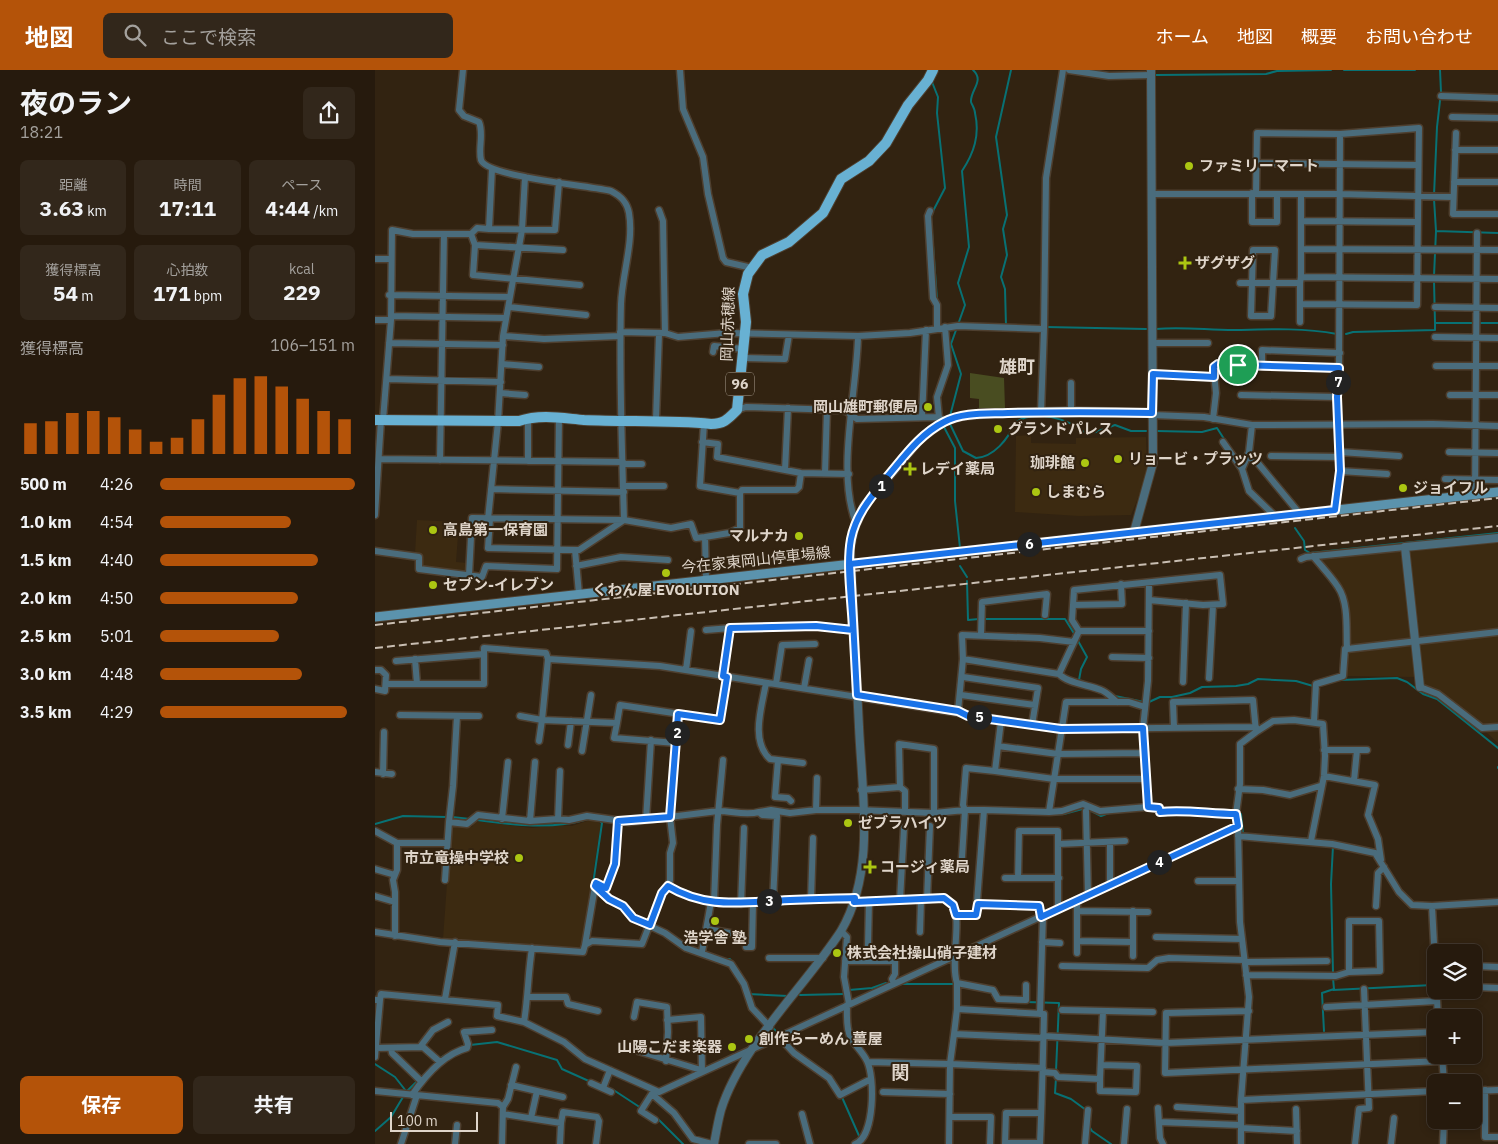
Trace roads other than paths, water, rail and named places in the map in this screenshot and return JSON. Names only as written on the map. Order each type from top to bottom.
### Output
[{"type":"main road","name":"岡山赤穂線","points":[[737,410],[745,334],[746,311],[743,294],[745,281],[751,268],[762,254],[789,242],[823,213],[841,179],[869,161],[886,143],[908,105],[928,80],[933,70]]},
{"type":"main road","name":"96","points":[[380,420],[519,422],[529,418],[559,417],[720,424],[729,419],[737,410]]},
{"type":"main road","name":"今在家東岡山停車場線","points":[[375,617],[1498,492]]},
{"type":"street","points":[[463,70],[459,110],[464,116],[479,122],[482,128],[481,160],[485,166],[525,177],[611,191],[621,196],[629,213],[630,237],[621,288],[620,334],[624,520]]},
{"type":"street","points":[[680,70],[683,109],[703,156],[708,194],[723,258],[726,262],[751,268]]},
{"type":"street","points":[[1041,412],[1046,178],[1063,70]]},
{"type":"street","points":[[1069,70],[1109,76],[1151,72],[1152,470],[1134,532]]},
{"type":"street","points":[[1441,96],[1498,98]]},
{"type":"street","points":[[1452,117],[1498,118]]},
{"type":"street","points":[[1277,194],[1277,222],[1252,222],[1257,163],[1257,133],[1340,134],[1419,128],[1417,305],[1300,304]]},
{"type":"street","points":[[1456,133],[1453,214],[1498,214]]},
{"type":"street","points":[[1335,510],[1340,471],[1337,397],[1340,305],[1340,134]]},
{"type":"street","points":[[1455,150],[1498,150]]},
{"type":"street","points":[[1257,163],[1418,165]]},
{"type":"street","points":[[489,229],[493,169]]},
{"type":"street","points":[[525,177],[522,230],[503,336],[488,548],[579,550],[624,520]]},
{"type":"street","points":[[375,514],[380,420],[387,379],[391,318],[389,295],[392,230],[413,234],[471,234],[477,228],[555,230],[559,182]]},
{"type":"street","points":[[1454,182],[1498,182]]},
{"type":"street","points":[[1152,194],[1340,194],[1453,197]]},
{"type":"street","points":[[1300,322],[1301,194]]},
{"type":"street","points":[[656,420],[662,333],[663,221],[659,210]]},
{"type":"street","points":[[930,211],[928,216],[933,298],[937,305],[937,328]]},
{"type":"street","points":[[1301,221],[1418,222]]},
{"type":"street","points":[[1475,495],[1477,233]]},
{"type":"street","points":[[440,460],[444,234]]},
{"type":"street","points":[[471,234],[475,245],[473,275],[581,285]]},
{"type":"street","points":[[475,245],[563,250]]},
{"type":"street","points":[[1301,249],[1498,250]]},
{"type":"street","points":[[1253,250],[1275,250],[1273,283],[1271,316],[1251,316],[1253,250]]},
{"type":"street","points":[[375,259],[390,259]]},
{"type":"street","points":[[1240,284],[1340,277],[1498,279]]},
{"type":"street","points":[[389,295],[511,297]]},
{"type":"street","points":[[509,307],[586,315]]},
{"type":"street","points":[[1435,307],[1498,308]]},
{"type":"street","points":[[375,320],[443,317],[506,318]]},
{"type":"street","points":[[503,336],[544,339],[620,334],[662,333],[678,337],[727,333],[858,336],[957,326],[1044,328]]},
{"type":"street","points":[[942,420],[937,397],[948,365],[945,327]]},
{"type":"street","points":[[922,417],[926,330]]},
{"type":"street","points":[[713,352],[714,346],[743,353],[785,359],[789,335]]},
{"type":"street","points":[[856,523],[851,506],[849,474],[851,414],[858,336]]},
{"type":"street","points":[[1435,337],[1498,338]]},
{"type":"street","points":[[389,343],[503,345]]},
{"type":"street","points":[[1153,343],[1208,343]]},
{"type":"street","points":[[1262,365],[1262,350],[1339,353]]},
{"type":"street","points":[[502,364],[539,367]]},
{"type":"street","points":[[1213,419],[1216,393],[1214,367],[1218,364],[1339,368]]},
{"type":"street","points":[[1436,366],[1498,366]]},
{"type":"street","points":[[1153,374],[1214,377]]},
{"type":"street","points":[[387,379],[501,382]]},
{"type":"street","points":[[1071,383],[1071,411]]},
{"type":"street","points":[[500,393],[525,395]]},
{"type":"street","points":[[1241,395],[1337,397]]},
{"type":"street","points":[[1450,395],[1498,395]]},
{"type":"street","points":[[737,410],[746,407],[827,409],[846,411],[857,419],[922,417],[942,420],[974,415],[1071,411],[1152,414],[1213,419],[1252,425],[1498,426]]},
{"type":"street","points":[[785,470],[789,408]]},
{"type":"street","points":[[825,474],[827,409]]},
{"type":"street","points":[[375,552],[419,557],[419,569],[482,577],[486,566],[557,569],[559,417]]},
{"type":"street","points":[[528,461],[529,418]]},
{"type":"street","points":[[375,1058],[378,1002],[381,994],[498,1005],[497,1016],[525,1022],[564,1042],[585,1059],[643,1084],[674,1113],[693,1139],[713,1144],[721,1109],[727,1094],[754,1047],[841,932],[855,900],[864,855],[850,564],[851,538],[864,506],[921,438],[942,420]]},
{"type":"street","points":[[704,423],[700,486],[740,493],[742,490],[796,490],[799,487],[801,473]]},
{"type":"street","points":[[1243,468],[1247,457],[1252,425]]},
{"type":"street","points":[[702,442],[719,444],[717,457],[801,473],[849,474]]},
{"type":"street","points":[[1223,442],[1243,468],[1249,491],[1276,517]]},
{"type":"street","points":[[1449,452],[1498,453]]},
{"type":"street","points":[[1271,456],[1399,456]]},
{"type":"street","points":[[1247,457],[1257,462],[1300,514]]},
{"type":"street","points":[[379,459],[642,464]]},
{"type":"street","points":[[1340,471],[1387,474]]},
{"type":"street","points":[[1445,479],[1498,480]]},
{"type":"street","points":[[491,489],[558,491],[664,486]]},
{"type":"street","points":[[469,575],[473,518],[624,520],[671,528],[691,524],[696,538],[729,533],[740,528],[740,493]]},
{"type":"street","points":[[705,537],[706,580]]},
{"type":"street","points":[[1301,560],[1313,556],[1498,538]]},
{"type":"street","points":[[1405,548],[1420,687],[1438,694],[1482,728],[1498,727]]},
{"type":"street","points":[[575,550],[579,594]]},
{"type":"street","points":[[1313,556],[1337,586],[1340,594],[1345,611],[1347,649],[1345,649],[1343,676],[1315,686],[1314,722]]},
{"type":"street","points":[[576,566],[621,557],[668,560]]},
{"type":"street","points":[[1059,674],[1077,637],[1073,620],[1074,590],[1220,575],[1223,604],[1149,600]]},
{"type":"street","points":[[1149,583],[1149,658],[1143,728],[1146,779],[1150,807]]},
{"type":"street","points":[[1073,605],[1122,604],[1121,584]]},
{"type":"street","points":[[981,635],[982,602],[1047,594],[1045,615]]},
{"type":"street","points":[[1183,682],[1186,603]]},
{"type":"street","points":[[1209,678],[1213,604]]},
{"type":"street","points":[[706,630],[816,626],[853,630]]},
{"type":"street","points":[[676,742],[614,738],[620,705],[720,720],[730,628]]},
{"type":"street","points":[[686,670],[691,631]]},
{"type":"street","points":[[958,711],[963,677],[962,635],[1040,638],[1149,631]]},
{"type":"street","points":[[1347,649],[1498,632]]},
{"type":"street","points":[[775,684],[782,645],[815,644]]},
{"type":"street","points":[[386,684],[484,684],[484,648],[546,653],[548,659],[539,741]]},
{"type":"street","points":[[396,661],[484,654]]},
{"type":"street","points":[[1112,657],[1149,658]]},
{"type":"street","points":[[415,659],[417,684]]},
{"type":"street","points":[[548,659],[660,666],[857,695],[958,711],[968,716],[1061,729],[1174,728],[1256,730]]},
{"type":"street","points":[[963,659],[1059,674],[1062,678],[1078,684],[1103,690],[1117,702]]},
{"type":"street","points":[[804,688],[809,660]]},
{"type":"street","points":[[375,670],[381,670],[386,674],[385,691],[375,690]]},
{"type":"street","points":[[963,677],[1038,688],[1032,725]]},
{"type":"street","points":[[766,683],[759,735],[765,754],[770,759],[803,763]]},
{"type":"street","points":[[582,752],[591,695]]},
{"type":"street","points":[[961,695],[1035,705]]},
{"type":"street","points":[[1174,728],[1173,702],[1253,700],[1256,730]]},
{"type":"street","points":[[1049,812],[1066,702],[1129,702],[1145,704]]},
{"type":"street","points":[[585,945],[592,941],[642,944],[662,893],[668,886],[670,854],[673,843],[670,819],[678,714]]},
{"type":"street","points":[[400,715],[479,716]]},
{"type":"street","points":[[445,880],[457,716]]},
{"type":"street","points":[[520,716],[542,720],[617,723]]},
{"type":"street","points":[[568,745],[571,721]]},
{"type":"street","points":[[995,771],[1001,721]]},
{"type":"street","points":[[1241,1144],[1242,1070],[1249,1011],[1245,961],[1241,939],[1236,813],[1240,744],[1256,730],[1273,721],[1323,724],[1323,776],[1311,840]]},
{"type":"street","points":[[383,774],[384,732]]},
{"type":"street","points":[[646,820],[651,740]]},
{"type":"street","points":[[900,787],[899,744],[934,749],[934,813]]},
{"type":"street","points":[[998,746],[1058,754],[1145,753]]},
{"type":"street","points":[[1324,750],[1367,750]]},
{"type":"street","points":[[1354,782],[1357,750]]},
{"type":"street","points":[[701,952],[712,902],[723,760]]},
{"type":"street","points":[[778,760],[775,796],[788,798],[791,801]]},
{"type":"street","points":[[502,819],[508,762]]},
{"type":"street","points":[[530,821],[535,762]]},
{"type":"street","points":[[961,857],[966,768],[1054,779],[1146,779]]},
{"type":"street","points":[[558,819],[560,771]]},
{"type":"street","points":[[375,772],[392,774]]},
{"type":"street","points":[[1323,776],[1375,785],[1368,815],[1379,839],[1381,860]]},
{"type":"street","points":[[816,810],[817,778]]},
{"type":"street","points":[[1238,789],[1263,790],[1290,795],[1320,786]]},
{"type":"street","points":[[861,790],[900,787],[905,791],[905,811]]},
{"type":"street","points":[[449,818],[467,824],[478,815],[530,821],[569,820],[587,816],[617,823],[670,819],[732,811],[747,815],[771,810],[790,813],[816,810],[934,813],[1062,812],[1083,804],[1100,811],[1150,807],[1160,810],[1181,810],[1210,814],[1236,813]]},
{"type":"street","points":[[1086,811],[1088,895]]},
{"type":"street","points":[[956,915],[976,915],[984,812]]},
{"type":"street","points":[[760,813],[777,816],[773,901]]},
{"type":"street","points":[[595,886],[596,883],[606,888],[615,864],[617,823]]},
{"type":"street","points":[[920,932],[931,826]]},
{"type":"street","points":[[653,1092],[659,1092],[701,1071],[1238,826]]},
{"type":"street","points":[[741,904],[744,828]]},
{"type":"street","points":[[900,900],[904,828]]},
{"type":"street","points":[[375,831],[397,843],[447,843]]},
{"type":"street","points":[[1018,878],[1019,831],[1058,831],[1058,909]]},
{"type":"street","points":[[1238,836],[1311,840],[1359,848],[1375,853],[1399,892],[1412,905],[1432,906],[1498,902]]},
{"type":"street","points":[[811,900],[813,838]]},
{"type":"street","points":[[1059,844],[1125,841]]},
{"type":"street","points":[[1110,842],[1110,885]]},
{"type":"street","points":[[395,936],[393,886],[397,843]]},
{"type":"street","points":[[1376,906],[1378,873],[1384,866]]},
{"type":"street","points":[[375,869],[395,875]]},
{"type":"street","points":[[1005,878],[1059,878]]},
{"type":"street","points":[[1198,881],[1239,881]]},
{"type":"street","points":[[595,886],[609,899],[623,906],[633,918],[665,933],[686,948],[701,952],[714,960],[731,964],[744,984],[751,1008],[770,1027]]},
{"type":"street","points":[[375,932],[455,942],[583,952],[595,886]]},
{"type":"street","points":[[668,886],[682,894],[712,902],[741,904],[773,901],[869,901],[944,898],[953,905],[956,915],[954,956],[957,1009],[950,1064],[949,1144]]},
{"type":"street","points":[[375,896],[395,902]]},
{"type":"street","points":[[1077,900],[1077,953]]},
{"type":"street","points":[[868,945],[869,901]]},
{"type":"street","points":[[746,947],[752,947],[753,902]]},
{"type":"street","points":[[978,904],[1039,906],[1042,917],[1040,1014]]},
{"type":"street","points":[[1432,906],[1434,944]]},
{"type":"street","points":[[1077,910],[1148,912]]},
{"type":"street","points":[[1133,911],[1133,956]]},
{"type":"street","points":[[1246,974],[1333,976],[1349,972],[1380,971],[1379,921],[1349,921],[1349,972]]},
{"type":"street","points":[[707,929],[735,934]]},
{"type":"street","points":[[841,932],[847,937],[844,977],[848,1005],[849,1035],[868,1062],[871,1079],[871,1112],[867,1130],[858,1144]]},
{"type":"street","points":[[1156,937],[1241,939]]},
{"type":"street","points":[[1077,941],[1133,942]]},
{"type":"street","points":[[445,999],[455,942]]},
{"type":"street","points":[[1042,942],[1060,943]]},
{"type":"street","points":[[525,1022],[529,997],[527,983],[532,948]]},
{"type":"street","points":[[769,958],[823,958]]},
{"type":"street","points":[[1062,966],[1148,968],[1157,960],[1169,958],[1245,961],[1327,961]]},
{"type":"street","points":[[845,961],[895,961],[895,974],[892,979],[894,984]]},
{"type":"street","points":[[1482,966],[1498,967]]},
{"type":"street","points":[[957,984],[993,990],[998,999],[1026,1000],[1027,985]]},
{"type":"street","points":[[1482,987],[1498,988]]},
{"type":"street","points":[[1355,1144],[1359,1109],[1369,1108],[1364,989]]},
{"type":"street","points":[[529,997],[566,997],[568,1004],[598,1011]]},
{"type":"street","points":[[1326,1007],[1437,1001],[1437,1009]]},
{"type":"street","points":[[634,1017],[637,1002],[667,1007],[666,1061]]},
{"type":"street","points":[[957,1009],[1044,1014],[1043,1070],[1040,1144],[1005,1143],[1006,1113],[1041,1113]]},
{"type":"street","points":[[1062,1010],[1153,1012]]},
{"type":"street","points":[[1101,1065],[1137,1066],[1136,1092],[1100,1091],[1103,1011]]},
{"type":"street","points":[[1249,1011],[1166,1013],[1165,1073],[1367,1064],[1427,1059]]},
{"type":"street","points":[[667,1020],[701,1017],[701,1071]]},
{"type":"street","points":[[421,1047],[433,1030],[448,1022]]},
{"type":"street","points":[[401,1144],[409,1094],[419,1080],[439,1061],[468,1045],[464,1032],[492,1030]]},
{"type":"street","points":[[954,1034],[1058,1036],[1165,1043],[1427,1032]]},
{"type":"street","points":[[779,1037],[794,1053],[813,1064],[829,1078],[841,1095],[871,1079]]},
{"type":"street","points":[[377,1048],[421,1047],[439,1061]]},
{"type":"street","points":[[391,1048],[392,1053],[419,1080]]},
{"type":"street","points":[[637,1051],[701,1071]]},
{"type":"street","points":[[868,1062],[950,1064],[1043,1070],[1056,1075],[1101,1079]]},
{"type":"street","points":[[502,1144],[503,1110],[508,1099],[516,1066]]},
{"type":"street","points":[[603,1086],[610,1070]]},
{"type":"street","points":[[591,1083],[603,1086],[611,1092]]},
{"type":"street","points":[[511,1085],[563,1098]]},
{"type":"street","points":[[1482,1090],[1498,1090]]},
{"type":"street","points":[[1485,1090],[1485,1137],[1498,1137]]},
{"type":"street","points":[[375,1091],[498,1103],[503,1110],[531,1118],[561,1123]]},
{"type":"street","points":[[531,1118],[537,1091]]},
{"type":"street","points":[[1241,1100],[1427,1091]]},
{"type":"street","points":[[653,1092],[642,1109],[655,1120]]},
{"type":"street","points":[[883,1092],[950,1094]]},
{"type":"street","points":[[1177,1107],[1241,1111]]},
{"type":"street","points":[[1158,1108],[1160,1138],[1163,1144]]},
{"type":"street","points":[[1124,1144],[1127,1109]]},
{"type":"street","points":[[1296,1109],[1297,1144]]},
{"type":"street","points":[[1085,1144],[1088,1111]]},
{"type":"street","points":[[560,1144],[563,1112],[597,1117],[599,1121],[596,1144]]},
{"type":"street","points":[[802,1114],[810,1144]]},
{"type":"street","points":[[950,1116],[991,1117],[990,1144]]},
{"type":"street","points":[[1391,1144],[1394,1118]]},
{"type":"street","points":[[1159,1122],[1297,1131]]},
{"type":"street","points":[[455,1144],[457,1125]]},
{"type":"street","points":[[1443,1144],[1444,1129]]},
{"type":"street","points":[[749,1144],[777,1144]]},
{"type":"waterway","points":[[950,416],[961,374],[951,344],[965,305],[958,283],[969,247],[962,171],[973,151],[977,129],[975,110],[971,98],[978,78],[973,70]]},
{"type":"waterway","points":[[1006,326],[1005,289],[1001,277],[1007,255],[1003,229],[1007,215],[996,137],[1011,70]]},
{"type":"waterway","points":[[1156,75],[1266,74],[1277,71],[1331,70]]},
{"type":"waterway","points":[[1344,70],[1415,70]]},
{"type":"waterway","points":[[1434,195],[1437,127],[1441,92],[1440,70]]},
{"type":"waterway","points":[[932,82],[938,97],[937,113],[945,188],[932,213]]},
{"type":"waterway","points":[[1434,199],[1436,231],[1434,276]]},
{"type":"waterway","points":[[1436,231],[1498,233]]},
{"type":"waterway","points":[[932,232],[937,299]]},
{"type":"waterway","points":[[1434,281],[1435,323]]},
{"type":"waterway","points":[[939,303],[940,316]]},
{"type":"waterway","points":[[1346,334],[1353,332],[1435,330],[1435,323],[1474,323]]},
{"type":"waterway","points":[[1479,323],[1498,323]]},
{"type":"waterway","points":[[1046,327],[1146,329]]},
{"type":"waterway","points":[[1156,329],[1289,329],[1337,334]]},
{"type":"waterway","points":[[950,424],[963,451],[976,458],[983,457],[994,451],[1004,441],[1015,423],[1032,416],[1051,417],[1061,420],[1070,423],[1085,433],[1096,432],[1115,425],[1131,431],[1146,431]]},
{"type":"waterway","points":[[944,427],[955,448],[955,501],[960,548]]},
{"type":"waterway","points":[[1157,431],[1202,432],[1217,428],[1226,442]]},
{"type":"waterway","points":[[1295,528],[1304,541],[1305,550],[1310,553],[1498,533]]},
{"type":"waterway","points":[[960,566],[967,577]]},
{"type":"waterway","points":[[967,581],[968,620],[979,619]]},
{"type":"waterway","points":[[983,619],[1065,619],[1075,635]]},
{"type":"waterway","points":[[1077,639],[1087,657],[1081,669],[1079,680],[1084,682]]},
{"type":"waterway","points":[[1340,680],[1397,678],[1407,682],[1423,694],[1437,699],[1498,748]]},
{"type":"waterway","points":[[1149,702],[1160,697],[1172,697],[1190,693],[1202,687],[1236,686],[1248,684],[1258,679],[1296,681],[1313,686]]},
{"type":"waterway","points":[[1115,696],[1144,702]]},
{"type":"waterway","points":[[1147,733],[1147,746]]},
{"type":"waterway","points":[[1038,815],[1064,814],[1086,808],[1101,816],[1109,813]]},
{"type":"waterway","points":[[1238,812],[1241,814],[1243,833],[1245,834]]},
{"type":"waterway","points":[[375,824],[403,816],[447,817]]},
{"type":"waterway","points":[[452,817],[470,819]]},
{"type":"waterway","points":[[477,820],[519,825],[547,825],[588,819]]},
{"type":"waterway","points":[[620,825],[670,820]]},
{"type":"waterway","points":[[593,884],[602,823],[600,821]]},
{"type":"waterway","points":[[1269,836],[1310,839]]},
{"type":"waterway","points":[[1333,846],[1331,884],[1333,973]]},
{"type":"waterway","points":[[724,959],[730,959],[737,968]]},
{"type":"waterway","points":[[1324,1031],[1322,993],[1334,989],[1333,978]]},
{"type":"waterway","points":[[849,990],[872,988],[886,983]]},
{"type":"waterway","points":[[901,984],[956,984]]},
{"type":"waterway","points":[[1333,990],[1427,985]]},
{"type":"waterway","points":[[748,994],[788,996]]},
{"type":"waterway","points":[[800,995],[844,994]]},
{"type":"waterway","points":[[1026,1002],[1059,1003],[1056,1071]]},
{"type":"waterway","points":[[774,1029],[778,1033]]},
{"type":"waterway","points":[[470,1045],[497,1042],[557,1060],[562,1069],[591,1082]]},
{"type":"waterway","points":[[406,1092],[442,1057],[465,1045]]},
{"type":"waterway","points":[[808,1059],[818,1067]]},
{"type":"waterway","points":[[375,1064],[395,1077],[406,1091]]},
{"type":"waterway","points":[[1056,1078],[1055,1093],[1071,1099],[1086,1110]]},
{"type":"waterway","points":[[612,1089],[641,1108]]},
{"type":"waterway","points":[[841,1095],[860,1138]]},
{"type":"waterway","points":[[375,1131],[391,1117],[403,1097]]},
{"type":"waterway","points":[[658,1119],[683,1144]]},
{"type":"waterway","points":[[1089,1126],[1092,1131],[1111,1144]]},
{"type":"railway","points":[[375,625],[1498,498]]},
{"type":"railway","points":[[375,648],[1498,526]]},
{"type":"place","name":"ファミリーマート","points":[[1189,166]]},
{"type":"place","name":"ザグザグ","points":[[1185,263]]},
{"type":"place","name":"岡山雄町郵便局","points":[[928,407]]},
{"type":"place","name":"グランドパレス","points":[[998,429]]},
{"type":"place","name":"リョービ・プラッツ","points":[[1118,459]]},
{"type":"place","name":"珈琲館","points":[[1085,463]]},
{"type":"place","name":"レデイ薬局","points":[[910,469]]},
{"type":"place","name":"ジョイフル","points":[[1403,488]]},
{"type":"place","name":"しまむら","points":[[1036,492]]},
{"type":"place","name":"高島第一保育園","points":[[433,530]]},
{"type":"place","name":"マルナカ","points":[[799,536]]},
{"type":"place","name":"くわん屋 EVOLUTION","points":[[666,573]]},
{"type":"place","name":"セブン-イレブン","points":[[433,585]]},
{"type":"place","name":"ゼブラハイツ","points":[[848,823]]},
{"type":"place","name":"市立竜操中学校","points":[[519,858]]},
{"type":"place","name":"コージィ薬局","points":[[870,867]]},
{"type":"place","name":"浩学舎 塾","points":[[715,921]]},
{"type":"place","name":"株式会社操山硝子建材","points":[[837,953]]},
{"type":"place","name":"創作らーめん 薑屋","points":[[749,1039]]},
{"type":"place","name":"山陽こだま楽器","points":[[732,1047]]},
{"type":"district","name":"雄町","points":[[1017,367]]},
{"type":"district","name":"関","points":[[900,1073]]}]
